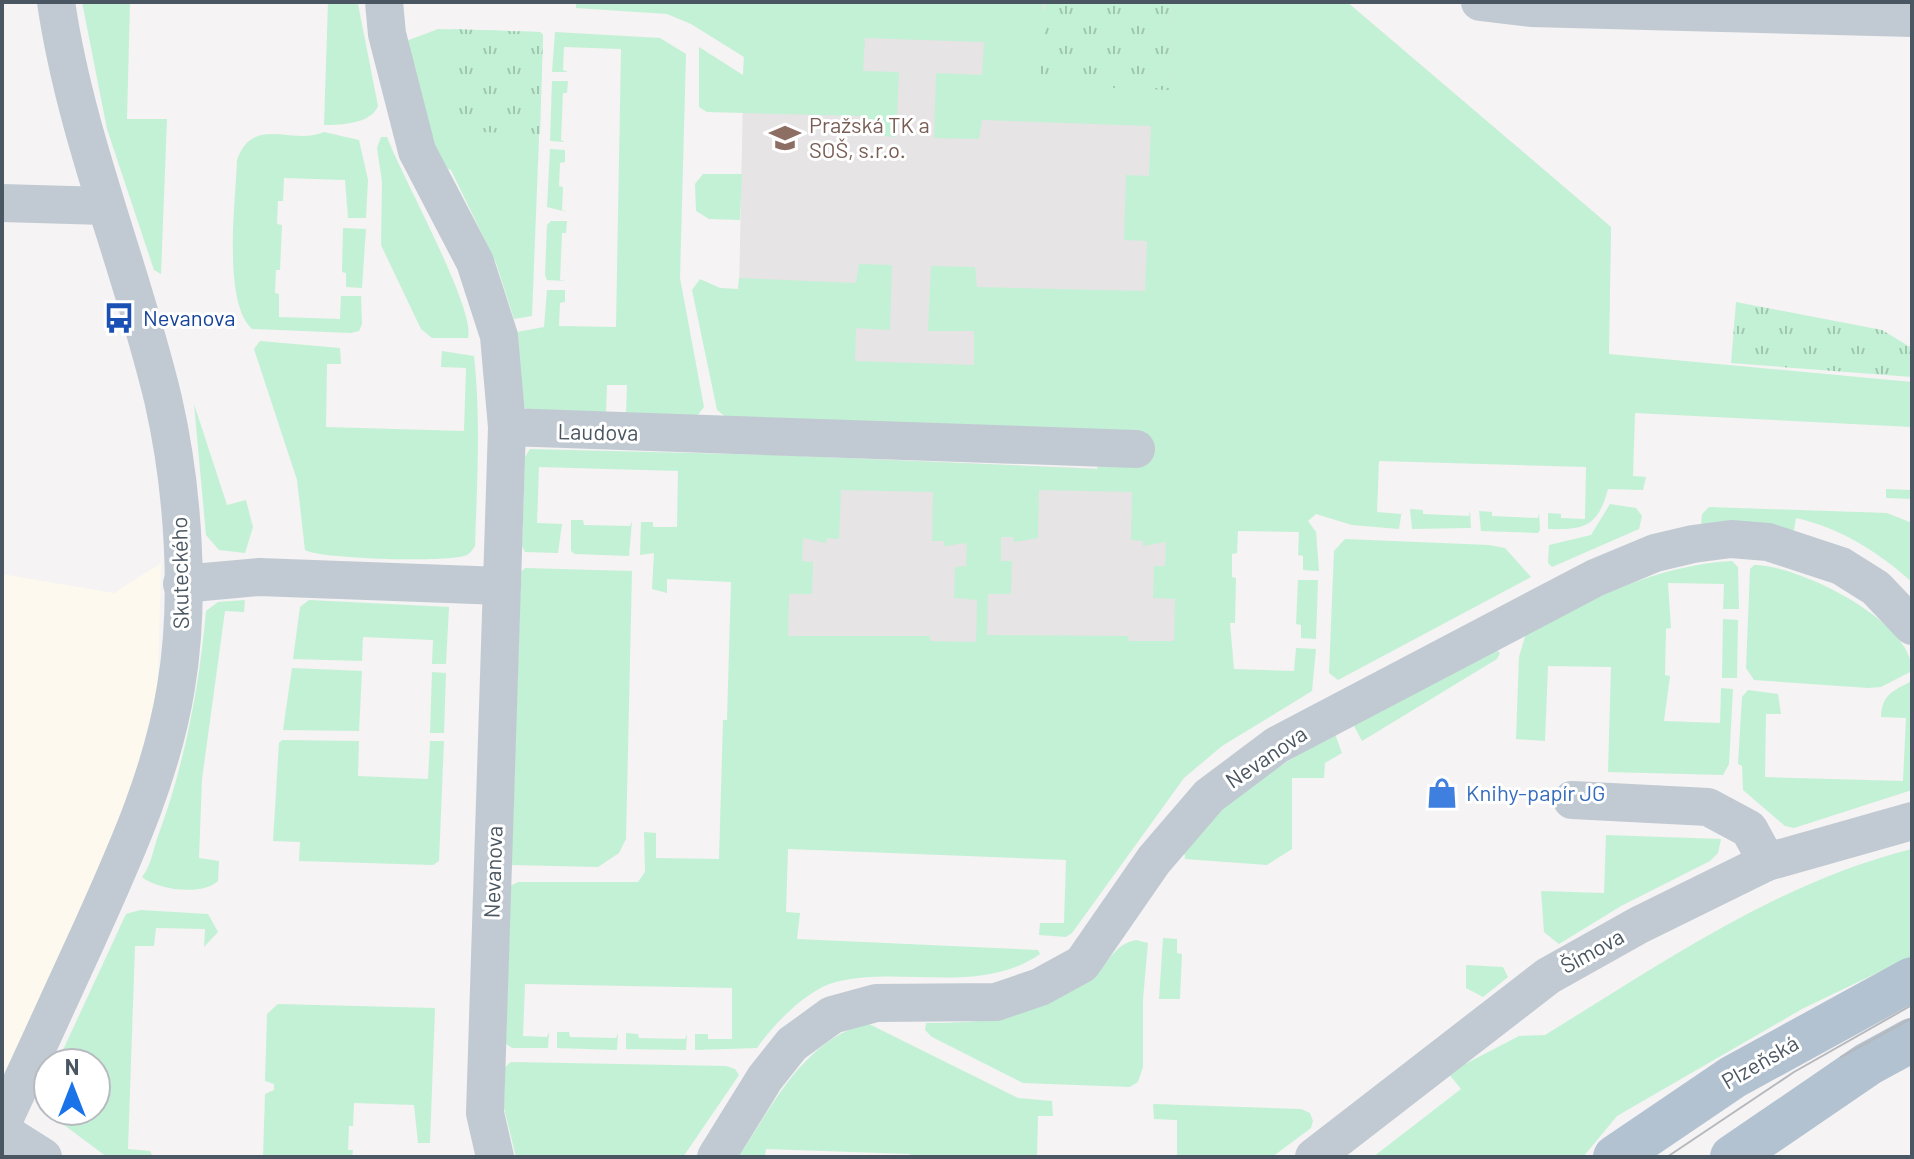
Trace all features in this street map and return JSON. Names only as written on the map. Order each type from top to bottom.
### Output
[{"type":"main road","name":"Plzeňská","points":[[1615,1157],[1733,1077],[1912,979]]},
{"type":"main road","points":[[1732,1157],[1868,1064],[1912,1040]]},
{"type":"street","name":"Skuteckého","points":[[2,1124],[112,889],[153,781],[176,688],[182,626],[179,501],[164,403],[149,342],[75,102],[56,2]]},
{"type":"street","points":[[384,2],[387,34],[417,151],[475,262],[499,336],[507,427]]},
{"type":"street","points":[[1480,2],[1531,8],[1912,18]]},
{"type":"street","points":[[2,203],[105,206]]},
{"type":"street","name":"Laudova","points":[[507,427],[1136,449]]},
{"type":"street","name":"Nevanova","points":[[495,1157],[485,1113],[507,427]]},
{"type":"street","name":"Nevanova","points":[[716,1157],[765,1078],[792,1044],[832,1015],[876,1003],[996,1002],[1040,987],[1082,964],[1154,860],[1209,796],[1277,745],[1595,578],[1655,553],[1693,544],[1731,539],[1768,542],[1841,566],[1876,588],[1912,626]]},
{"type":"street","points":[[182,584],[259,577],[502,586]]},
{"type":"street","points":[[1572,800],[1708,807],[1749,829],[1767,862]]},
{"type":"street","name":"Šímova","points":[[1314,1157],[1548,976],[1639,925],[1767,862],[1912,821]]},
{"type":"street","points":[[2,1131],[43,1157]]},
{"type":"shaded area","points":[[745,2],[1347,2],[1611,227],[1607,424],[737,389]]},
{"type":"shaded area","points":[[774,455],[1202,473],[1193,765],[764,802]]},
{"type":"shaded area","points":[[161,563],[158,685],[138,768],[87,902],[2,1077],[2,574],[114,593]]},
{"type":"green space","points":[[82,2],[130,2],[127,119],[167,119],[161,274],[154,270],[107,129]]},
{"type":"green space","points":[[328,2],[358,4],[378,106],[369,117],[338,125],[324,125]]},
{"type":"green space","points":[[576,2],[1045,2],[1042,8],[1169,89],[1172,2],[1347,2],[1611,227],[1609,354],[1912,382],[1912,427],[1635,413],[1633,476],[1646,477],[1643,490],[1608,489],[1594,519],[1571,529],[1548,529],[1548,513],[1561,514],[1561,518],[1585,519],[1586,467],[1379,461],[1377,512],[1401,514],[1402,509],[1399,529],[1352,525],[1316,514],[1308,521],[1316,532],[1319,571],[1303,570],[1303,556],[1298,555],[1299,532],[1238,531],[1237,553],[1232,554],[1232,577],[1236,578],[1235,623],[1230,623],[1234,669],[1294,671],[1296,648],[1316,649],[1312,691],[1222,746],[1184,778],[1072,933],[1066,937],[1039,935],[1040,923],[1064,923],[1066,860],[788,849],[786,912],[800,913],[797,939],[1038,950],[1040,954],[1011,969],[987,975],[860,978],[836,982],[802,1000],[757,1048],[695,1050],[695,1034],[708,1034],[708,1039],[732,1039],[732,988],[525,984],[523,1036],[547,1037],[549,1032],[548,1048],[512,1048],[506,1044],[510,886],[518,882],[638,882],[645,872],[644,832],[656,833],[656,858],[719,859],[723,720],[727,720],[731,582],[667,579],[667,593],[652,589],[654,553],[640,555],[641,522],[653,522],[653,527],[677,527],[678,471],[539,467],[537,523],[562,524],[558,553],[525,552],[522,546],[525,457],[530,449],[773,455],[1097,469],[1098,465],[727,418],[717,410],[692,290],[700,279],[720,288],[738,289],[739,278],[856,283],[859,264],[892,265],[890,330],[856,328],[855,361],[974,365],[974,331],[928,331],[931,266],[975,267],[977,287],[1145,291],[1147,241],[1124,240],[1126,175],[1149,176],[1151,126],[982,120],[979,139],[934,138],[936,73],[982,75],[984,42],[865,38],[863,71],[899,72],[896,137],[861,134],[861,116],[707,112],[699,107],[699,47],[743,75],[744,57],[691,24],[667,14],[576,8]],"holes":[[[841,490],[933,492],[932,541],[944,541],[944,546],[967,543],[966,566],[955,567],[954,598],[977,600],[976,642],[930,641],[930,636],[788,636],[789,594],[812,594],[813,562],[802,561],[803,538],[826,543],[827,538],[839,539]],[[1039,490],[1132,492],[1131,540],[1143,541],[1143,546],[1166,542],[1165,566],[1154,566],[1153,598],[1175,599],[1174,641],[1129,641],[1128,636],[987,635],[988,594],[1011,594],[1012,561],[1001,561],[1001,537],[1013,537],[1014,542],[1038,538]]]},
{"type":"green space","points":[[1045,2],[1172,2],[1169,90],[1040,85]]},
{"type":"green space","points":[[438,29],[540,32],[543,35],[532,316],[514,319],[496,263],[451,170],[436,164],[401,43]]},
{"type":"green space","points":[[451,29],[540,32],[543,35],[540,134],[450,131]]},
{"type":"green space","points":[[555,32],[660,38],[686,54],[680,278],[704,407],[696,417],[529,411],[524,407],[517,332],[544,327],[547,290],[565,290],[565,302],[560,303],[559,326],[616,327],[621,49],[564,47],[563,70],[568,72],[552,72]],"holes":[[[607,385],[627,385],[626,412],[606,412]]]},
{"type":"green space","points":[[552,81],[568,81],[567,93],[563,93],[561,140],[565,142],[550,141]]},
{"type":"green space","points":[[324,132],[359,140],[368,180],[366,218],[348,218],[345,180],[284,178],[283,201],[278,201],[277,224],[282,225],[280,270],[276,270],[275,293],[279,294],[279,317],[340,319],[341,296],[361,296],[362,324],[359,331],[351,333],[252,329],[243,315],[234,274],[237,160],[244,146],[253,138]]},
{"type":"green space","points":[[381,137],[387,137],[450,272],[461,300],[468,338],[432,338],[421,329],[381,245],[382,182],[377,148]]},
{"type":"green space","points":[[550,149],[565,150],[565,162],[560,163],[559,186],[563,187],[562,210],[567,212],[547,207]]},
{"type":"green space","points":[[703,174],[742,174],[740,220],[709,219],[696,211],[695,184]]},
{"type":"green space","points":[[551,221],[567,221],[566,233],[562,233],[560,280],[565,281],[547,280],[545,275],[547,225]]},
{"type":"green space","points":[[343,228],[366,229],[362,288],[346,287],[346,273],[342,272]]},
{"type":"green space","points":[[1736,302],[1882,330],[1912,348],[1912,377],[1731,363]]},
{"type":"green space","points":[[260,341],[340,348],[341,364],[327,364],[326,427],[464,431],[466,368],[441,367],[442,351],[474,356],[477,403],[475,546],[467,555],[436,559],[385,559],[334,556],[305,550],[297,480],[254,349]]},
{"type":"green space","points":[[194,404],[227,505],[246,500],[253,527],[245,553],[219,550],[206,535]]},
{"type":"green space","points":[[1912,458],[1912,499],[1886,498],[1886,489],[1911,490]]},
{"type":"green space","points":[[1610,504],[1636,508],[1642,516],[1639,529],[1552,567],[1548,563],[1549,545],[1591,535]]},
{"type":"green space","points":[[1709,507],[1887,513],[1912,523],[1912,582],[1872,551],[1813,522],[1796,518],[1793,536],[1701,527],[1702,514]]},
{"type":"green space","points":[[1410,509],[1423,510],[1423,514],[1469,516],[1470,511],[1471,528],[1412,529]]},
{"type":"green space","points":[[1479,511],[1492,512],[1492,516],[1538,518],[1539,513],[1540,530],[1538,533],[1481,531]]},
{"type":"green space","points":[[571,520],[583,520],[584,525],[630,526],[632,521],[629,556],[575,554],[571,551]]},
{"type":"green space","points":[[1345,539],[1505,548],[1531,577],[1338,680],[1329,673],[1334,551]]},
{"type":"green space","points":[[1732,561],[1738,567],[1739,609],[1723,609],[1724,584],[1668,583],[1671,628],[1666,629],[1665,675],[1670,676],[1664,721],[1720,723],[1721,688],[1733,689],[1729,764],[1723,775],[1608,772],[1611,667],[1548,666],[1545,741],[1516,739],[1519,657],[1526,633],[1625,586],[1678,569]]},
{"type":"green space","points":[[1754,565],[1774,568],[1824,585],[1874,615],[1894,633],[1907,652],[1912,671],[1881,687],[1868,688],[1754,680],[1746,668],[1750,569]]},
{"type":"green space","points":[[525,568],[632,571],[626,839],[619,853],[598,867],[511,865],[521,572]]},
{"type":"green space","points":[[1298,580],[1318,580],[1316,639],[1301,638],[1301,625],[1296,624]]},
{"type":"green space","points":[[245,600],[244,612],[225,611],[202,779],[199,858],[219,861],[218,881],[202,889],[191,890],[158,885],[142,877],[152,858],[183,753],[195,697],[206,611],[218,602]]},
{"type":"green space","points":[[309,600],[449,607],[446,664],[432,664],[433,640],[363,637],[362,661],[293,659],[300,607]]},
{"type":"green space","points":[[1723,619],[1738,620],[1737,678],[1722,678]]},
{"type":"green space","points":[[1495,649],[1500,653],[1497,659],[1362,741],[1353,724]]},
{"type":"green space","points":[[292,668],[362,671],[359,731],[283,730]]},
{"type":"green space","points":[[432,672],[446,673],[444,733],[430,733]]},
{"type":"green space","points":[[1912,681],[1912,790],[1794,828],[1785,826],[1743,790],[1742,766],[1738,764],[1742,697],[1748,690],[1778,694],[1781,714],[1766,714],[1765,777],[1903,781],[1906,718],[1881,717],[1886,698]]},
{"type":"green space","points":[[1335,734],[1342,753],[1325,763],[1324,778],[1292,778],[1292,849],[1267,865],[1185,859],[1184,850],[1234,798]]},
{"type":"green space","points":[[282,740],[359,741],[358,776],[428,779],[430,741],[444,741],[439,861],[433,865],[299,861],[300,842],[273,841],[279,743]]},
{"type":"green space","points":[[1606,835],[1721,839],[1718,853],[1710,861],[1621,906],[1559,944],[1544,932],[1541,891],[1604,893]]},
{"type":"green space","points":[[1912,849],[1912,956],[1802,1009],[1617,1116],[1583,1157],[1373,1157],[1461,1089],[1448,1073],[1519,1036],[1545,1035],[1677,954],[1768,904],[1814,882]]},
{"type":"green space","points":[[140,910],[208,914],[218,932],[204,947],[205,929],[156,928],[154,946],[135,946],[128,1149],[150,1151],[153,1157],[107,1157],[67,1127],[112,1127],[112,1047],[64,1047],[126,914]]},
{"type":"green space","points":[[1163,938],[1177,939],[1177,953],[1182,954],[1180,999],[1159,999]]},
{"type":"green space","points":[[1136,940],[1148,943],[1143,999],[1143,1067],[1138,1082],[1130,1087],[1023,1083],[932,1037],[925,1030],[926,1023],[995,1019],[1035,1008],[1074,988],[1095,973],[1118,949]]},
{"type":"green space","points":[[1466,965],[1503,967],[1508,977],[1483,997],[1466,988]]},
{"type":"green space","points":[[278,1004],[435,1008],[430,1143],[418,1143],[414,1105],[354,1103],[348,1150],[353,1150],[352,1157],[263,1157],[265,1094],[274,1090],[274,1084],[265,1081],[267,1014]]},
{"type":"green space","points":[[867,1023],[1018,1098],[1052,1101],[1053,1116],[1038,1116],[1037,1157],[911,1157],[910,1154],[766,1149],[765,1157],[738,1157],[777,1096],[807,1060],[824,1044]]},
{"type":"green space","points":[[557,1032],[569,1032],[570,1037],[616,1038],[618,1033],[617,1050],[557,1048]]},
{"type":"green space","points":[[626,1033],[638,1034],[639,1038],[685,1039],[687,1034],[686,1050],[626,1049]]},
{"type":"green space","points":[[511,1062],[726,1066],[735,1069],[739,1075],[683,1157],[516,1157],[504,1108],[505,1067]]},
{"type":"green space","points":[[1153,1104],[1301,1109],[1310,1113],[1313,1121],[1311,1128],[1272,1157],[1177,1157],[1177,1120],[1154,1119]]},
{"type":"tram line","points":[[1667,1157],[1794,1072],[1912,1005]]},
{"type":"tram line","points":[[1841,1057],[1912,1018]]},
{"type":"place","name":"Pražská TK a SOŠ, s.r.o.","points":[[785,138]]},
{"type":"place","name":"Nevanova","points":[[119,318]]},
{"type":"place","name":"Knihy-papír JG","points":[[1442,793]]}]
